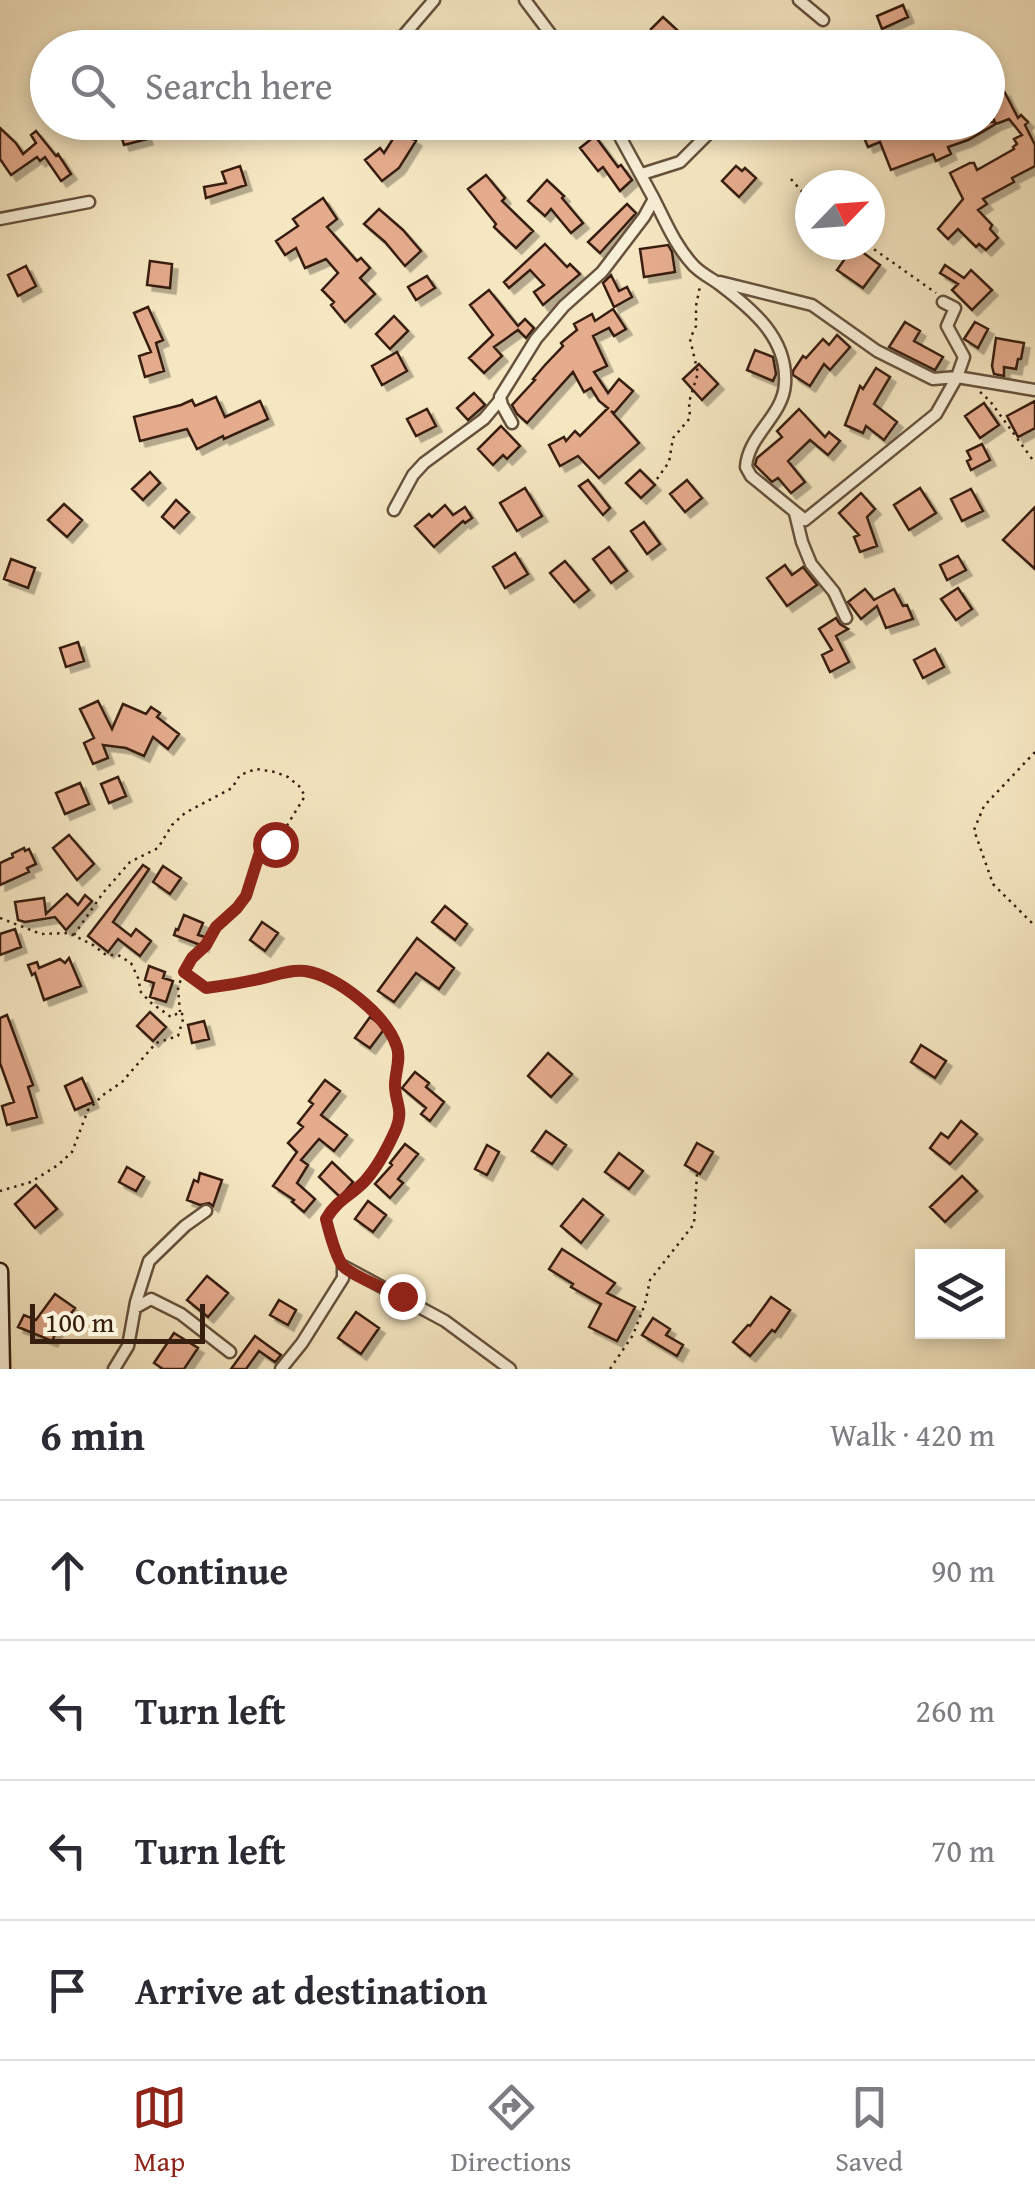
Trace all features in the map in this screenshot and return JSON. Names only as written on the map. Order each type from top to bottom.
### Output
[{"type":"street","points":[[408,30],[434,0]]},
{"type":"street","points":[[525,0],[548,30]]},
{"type":"street","points":[[799,0],[823,20]]},
{"type":"street","points":[[622,140],[684,256],[756,314],[773,335],[785,362],[785,387],[778,410],[750,450],[746,467],[805,520],[936,414],[960,378],[964,357],[947,326],[949,305]]},
{"type":"street","points":[[642,174],[680,162],[702,140]]},
{"type":"street","points":[[394,510],[424,463],[484,419],[500,400],[536,339],[558,312],[602,272],[654,200]]},
{"type":"street","points":[[0,219],[89,202]]},
{"type":"street","points":[[709,278],[812,305],[877,350],[933,379],[960,378],[1035,390]]},
{"type":"street","points":[[500,400],[512,423]]},
{"type":"street","points":[[794,512],[811,564],[834,592],[846,618]]},
{"type":"street","points":[[114,1369],[128,1346],[134,1308],[149,1261],[185,1226],[206,1212]]},
{"type":"street","points":[[281,1369],[343,1278],[344,1266],[445,1321],[510,1369]]},
{"type":"street","points":[[0,1272],[2,1369]]},
{"type":"street","points":[[134,1308],[151,1300],[181,1314],[230,1352]]},
{"type":"path","points":[[791,179],[795,184]]},
{"type":"path","points":[[885,256],[949,305]]},
{"type":"path","points":[[656,479],[669,462],[673,438],[690,418],[689,402],[698,373],[690,340],[696,326],[696,306],[709,278]]},
{"type":"path","points":[[960,378],[990,400],[1035,463]]},
{"type":"path","points":[[1035,752],[984,806],[974,830],[993,884],[1035,926]]},
{"type":"path","points":[[0,1191],[31,1182],[58,1166],[72,1152],[88,1110],[95,1102],[122,1082],[156,1044],[178,1036],[184,1016],[180,1012],[178,988],[184,972],[216,927],[246,896],[259,855],[275,844],[305,796],[299,786],[288,777],[256,769],[240,775],[232,788],[172,825],[158,848],[130,862],[102,893],[74,935]]},
{"type":"path","points":[[0,918],[40,934],[74,935],[106,955],[118,955],[131,964],[140,991],[150,1002],[172,1017],[180,1012]]},
{"type":"path","points":[[184,972],[206,988],[300,970],[330,978],[358,998],[398,1048],[395,1086],[401,1111],[396,1129],[368,1178],[335,1204],[326,1219],[344,1266]]},
{"type":"path","points":[[610,1369],[633,1336],[650,1280],[694,1224],[697,1174]]},
{"type":"building","points":[[903,5],[908,17],[882,29],[877,16]]},
{"type":"building","points":[[663,17],[677,30],[652,30]]},
{"type":"building","points":[[1005,93],[1018,118],[1021,115],[1028,122],[1025,125],[1035,145],[1035,166],[983,199],[987,204],[978,210],[998,238],[986,250],[979,244],[976,247],[958,229],[948,239],[938,229],[963,199],[950,173],[970,163],[977,170],[1014,149],[1014,139],[1022,135],[1009,119],[1005,121]]},
{"type":"building","points":[[0,128],[23,154],[36,143],[34,140],[43,140],[71,174],[61,181],[45,157],[40,161],[37,157],[11,175],[0,159]]},
{"type":"building","points":[[392,140],[416,141],[399,168],[382,181],[365,160],[380,148],[384,153]]},
{"type":"building","points":[[590,140],[598,140],[632,180],[620,191],[603,167],[598,171],[580,148]]},
{"type":"building","points":[[865,140],[968,140],[948,147],[951,154],[936,161],[933,154],[891,170],[880,142],[868,147]]},
{"type":"building","points":[[240,166],[246,185],[206,198],[204,187],[226,183],[222,172]]},
{"type":"building","points":[[736,166],[756,178],[739,197],[722,181]]},
{"type":"building","points":[[486,175],[505,198],[502,201],[533,231],[516,248],[494,227],[496,224],[468,189]]},
{"type":"building","points":[[547,180],[583,223],[571,233],[551,209],[545,216],[528,201]]},
{"type":"building","points":[[323,198],[337,219],[327,227],[357,261],[361,258],[370,268],[360,278],[375,294],[345,322],[322,290],[338,273],[326,259],[305,268],[296,248],[285,255],[276,241],[298,226],[293,219]]},
{"type":"building","points":[[627,204],[636,213],[600,253],[588,242]]},
{"type":"building","points":[[379,209],[421,251],[405,266],[364,224]]},
{"type":"building","points":[[545,244],[567,267],[570,264],[580,274],[543,305],[534,292],[544,285],[530,270],[509,288],[504,282]]},
{"type":"building","points":[[668,245],[675,272],[644,277],[640,249]]},
{"type":"building","points":[[844,260],[873,260],[880,265],[863,288],[837,270]]},
{"type":"building","points":[[150,261],[172,264],[170,288],[147,285]]},
{"type":"building","points":[[945,265],[964,278],[971,270],[992,290],[972,310],[952,290],[958,284],[940,273]]},
{"type":"building","points":[[26,266],[36,286],[18,296],[8,275]]},
{"type":"building","points":[[611,275],[619,291],[627,287],[632,297],[614,307],[603,283]]},
{"type":"building","points":[[427,276],[435,288],[416,300],[408,287]]},
{"type":"building","points":[[489,290],[518,326],[525,319],[534,328],[526,338],[518,330],[494,347],[502,356],[484,373],[469,358],[493,335],[470,305]]},
{"type":"building","points":[[148,307],[163,340],[156,343],[164,371],[145,377],[139,356],[151,352],[134,313]]},
{"type":"building","points":[[613,309],[626,329],[614,336],[609,328],[593,336],[607,366],[594,372],[608,393],[619,379],[633,391],[614,413],[611,411],[639,443],[599,478],[578,456],[560,466],[549,445],[564,437],[566,441],[575,431],[580,436],[608,408],[591,388],[584,392],[573,372],[527,423],[512,405],[563,346],[561,343],[577,330],[574,324],[592,314],[595,321]]},
{"type":"building","points":[[394,316],[408,331],[390,349],[376,334]]},
{"type":"building","points":[[905,322],[920,331],[914,341],[943,357],[935,370],[889,347]]},
{"type":"building","points":[[975,322],[988,329],[978,348],[964,339]]},
{"type":"building","points":[[837,335],[850,347],[830,370],[824,364],[810,386],[793,375],[803,356],[806,358],[823,339],[829,345]]},
{"type":"building","points":[[996,338],[1024,343],[1016,369],[1004,367],[1004,376],[994,374],[992,366]]},
{"type":"building","points":[[755,350],[773,357],[773,381],[747,370]]},
{"type":"building","points":[[397,352],[407,371],[382,385],[372,366]]},
{"type":"building","points":[[699,364],[718,384],[702,400],[683,379]]},
{"type":"building","points":[[876,368],[890,377],[874,404],[897,422],[884,440],[866,426],[863,433],[845,425],[860,386],[863,389]]},
{"type":"building","points":[[474,393],[485,405],[468,420],[457,408]]},
{"type":"building","points":[[216,397],[225,417],[260,401],[268,419],[197,449],[187,429],[140,441],[134,417],[192,400],[195,406]]},
{"type":"building","points":[[1035,401],[1035,428],[1018,437],[1007,416]]},
{"type":"building","points":[[984,403],[999,425],[980,438],[965,416]]},
{"type":"building","points":[[427,409],[436,426],[416,436],[407,419]]},
{"type":"building","points":[[799,409],[825,437],[829,432],[840,441],[828,455],[810,440],[788,461],[805,482],[791,493],[778,478],[772,482],[755,465],[757,458],[782,437],[777,431]]},
{"type":"building","points":[[501,426],[520,446],[507,459],[503,455],[493,465],[478,449]]},
{"type":"building","points":[[982,444],[990,460],[971,470],[967,451]]},
{"type":"building","points":[[640,470],[655,485],[641,498],[626,483]]},
{"type":"building","points":[[150,472],[160,483],[143,500],[132,489]]},
{"type":"building","points":[[588,480],[610,508],[603,515],[579,486]]},
{"type":"building","points":[[687,480],[702,498],[685,512],[670,494]]},
{"type":"building","points":[[525,488],[542,516],[517,531],[500,503]]},
{"type":"building","points":[[920,488],[936,513],[909,530],[894,505]]},
{"type":"building","points":[[971,489],[983,511],[962,521],[951,499]]},
{"type":"building","points":[[861,493],[875,509],[867,517],[877,546],[860,552],[854,537],[859,535],[839,513]]},
{"type":"building","points":[[176,500],[189,512],[174,528],[162,517]]},
{"type":"building","points":[[64,504],[82,520],[67,537],[48,520]]},
{"type":"building","points":[[445,505],[453,515],[465,507],[472,518],[463,521],[434,547],[415,526]]},
{"type":"building","points":[[1035,507],[1035,569],[1003,540]]},
{"type":"building","points":[[644,522],[660,544],[647,554],[631,531]]},
{"type":"building","points":[[609,547],[627,571],[611,583],[593,559]]},
{"type":"building","points":[[515,553],[528,574],[505,588],[493,567]]},
{"type":"building","points":[[958,556],[966,570],[947,580],[940,565]]},
{"type":"building","points":[[11,559],[35,568],[28,588],[4,579]]},
{"type":"building","points":[[565,561],[589,590],[574,602],[550,573]]},
{"type":"building","points":[[785,565],[792,575],[803,567],[817,585],[787,606],[767,578]]},
{"type":"building","points":[[958,588],[972,609],[956,620],[941,599]]},
{"type":"building","points":[[865,589],[874,600],[894,589],[913,619],[886,628],[877,606],[861,619],[848,602]]},
{"type":"building","points":[[836,618],[848,629],[836,636],[849,662],[830,672],[822,655],[832,650],[819,629]]},
{"type":"building","points":[[78,642],[84,661],[66,667],[60,648]]},
{"type":"building","points":[[935,649],[944,667],[923,678],[914,660]]},
{"type":"building","points":[[98,701],[112,729],[123,704],[146,714],[151,707],[160,713],[157,717],[179,734],[168,749],[153,737],[144,756],[126,748],[103,745],[108,758],[93,764],[84,743],[94,738],[80,709]]},
{"type":"building","points":[[118,777],[126,796],[109,803],[101,784]]},
{"type":"building","points":[[80,783],[89,804],[65,814],[56,793]]},
{"type":"building","points":[[69,835],[94,864],[77,880],[53,848]]},
{"type":"building","points":[[24,848],[29,849],[36,864],[27,868],[29,872],[0,885],[0,863]]},
{"type":"building","points":[[143,865],[149,869],[113,922],[131,936],[136,929],[151,941],[140,956],[118,939],[108,952],[88,936]]},
{"type":"building","points":[[163,866],[181,878],[170,894],[153,882]]},
{"type":"building","points":[[67,894],[78,905],[85,895],[92,901],[66,930],[55,917],[18,920],[15,902],[44,898],[46,914]]},
{"type":"building","points":[[445,906],[467,924],[455,940],[432,922]]},
{"type":"building","points":[[184,915],[203,923],[198,935],[205,937],[203,946],[174,935]]},
{"type":"building","points":[[262,922],[278,933],[265,951],[250,940]]},
{"type":"building","points":[[15,929],[21,947],[0,955],[0,934]]},
{"type":"building","points":[[417,938],[454,968],[439,989],[416,973],[394,1002],[378,991]]},
{"type":"building","points":[[69,958],[81,986],[44,1000],[35,973],[32,975],[28,965],[37,962],[39,968],[60,959],[65,963]]},
{"type":"building","points":[[149,966],[165,972],[163,978],[173,981],[166,1002],[150,997],[154,983],[145,980]]},
{"type":"building","points":[[150,1012],[166,1027],[153,1041],[137,1026]]},
{"type":"building","points":[[7,1015],[33,1085],[28,1087],[37,1117],[7,1125],[2,1106],[14,1102],[0,1063],[0,1018]]},
{"type":"building","points":[[370,1017],[385,1028],[370,1048],[355,1038]]},
{"type":"building","points":[[204,1021],[209,1039],[192,1043],[188,1025]]},
{"type":"building","points":[[921,1045],[946,1061],[935,1078],[911,1062]]},
{"type":"building","points":[[548,1053],[572,1074],[551,1097],[528,1076]]},
{"type":"building","points":[[415,1072],[444,1102],[430,1121],[421,1114],[426,1108],[402,1088]]},
{"type":"building","points":[[82,1078],[93,1102],[75,1110],[65,1086]]},
{"type":"building","points":[[325,1080],[340,1091],[321,1115],[347,1135],[334,1151],[319,1139],[301,1160],[308,1165],[297,1183],[315,1199],[304,1212],[273,1186],[297,1152],[288,1143],[303,1127],[298,1123]]},
{"type":"building","points":[[961,1121],[977,1134],[950,1164],[930,1148],[941,1133],[948,1138]]},
{"type":"building","points":[[546,1131],[566,1145],[552,1164],[532,1151]]},
{"type":"building","points":[[697,1143],[713,1152],[700,1174],[685,1165]]},
{"type":"building","points":[[405,1144],[418,1154],[398,1179],[403,1183],[390,1198],[375,1184]]},
{"type":"building","points":[[487,1145],[499,1152],[487,1175],[475,1169]]},
{"type":"building","points":[[619,1153],[643,1171],[629,1189],[605,1172]]},
{"type":"building","points":[[332,1162],[353,1182],[340,1197],[319,1177]]},
{"type":"building","points":[[127,1167],[144,1177],[136,1191],[119,1182]]},
{"type":"building","points":[[200,1173],[222,1180],[213,1206],[187,1200]]},
{"type":"building","points":[[962,1176],[977,1191],[945,1222],[930,1207]]},
{"type":"building","points":[[36,1185],[57,1209],[35,1228],[15,1204]]},
{"type":"building","points":[[583,1199],[603,1215],[581,1243],[561,1226]]},
{"type":"building","points":[[368,1201],[386,1215],[373,1232],[355,1219]]},
{"type":"building","points":[[562,1249],[615,1283],[607,1293],[635,1307],[617,1341],[589,1327],[601,1304],[549,1269]]},
{"type":"building","points":[[207,1276],[228,1293],[208,1317],[187,1300]]},
{"type":"building","points":[[55,1294],[75,1308],[60,1324],[52,1341],[18,1327],[24,1315],[36,1320]]},
{"type":"building","points":[[771,1297],[790,1310],[775,1332],[772,1330],[750,1356],[733,1342]]},
{"type":"building","points":[[279,1300],[296,1310],[288,1325],[270,1315]]},
{"type":"building","points":[[356,1312],[379,1328],[361,1354],[338,1338]]},
{"type":"building","points":[[653,1318],[670,1329],[666,1335],[683,1345],[677,1356],[642,1335]]},
{"type":"building","points":[[174,1333],[198,1348],[184,1369],[163,1369],[154,1363]]},
{"type":"building","points":[[255,1336],[281,1355],[275,1362],[259,1351],[246,1369],[231,1369]]},
{"type":"route","points":[[275,844],[259,855],[246,896],[216,927],[184,972],[206,988],[300,970],[330,978],[358,998],[389,1032],[398,1048],[395,1086],[401,1111],[396,1129],[368,1178],[335,1204],[326,1219],[344,1266],[402,1296]]}]
